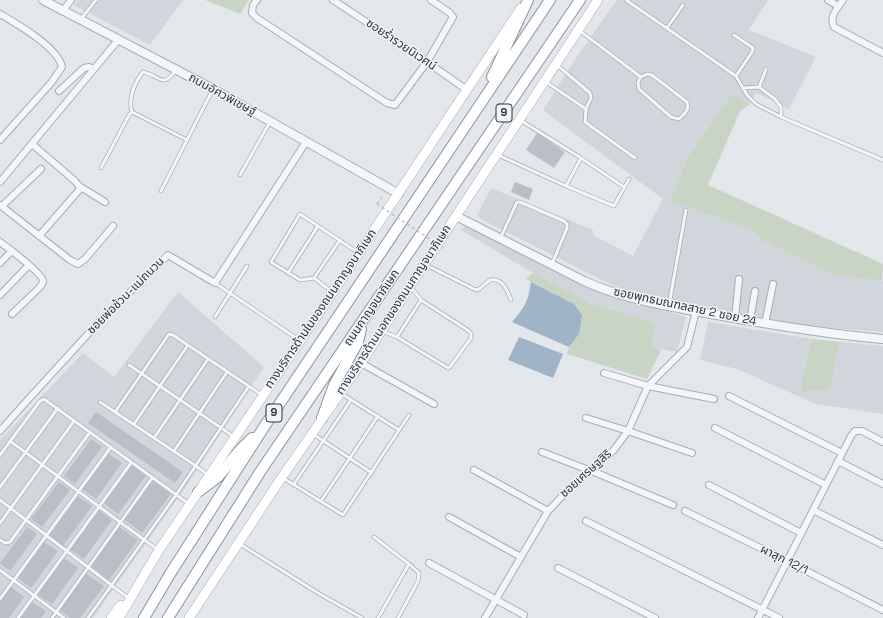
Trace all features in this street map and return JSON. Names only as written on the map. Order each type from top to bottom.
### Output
[{"type":"highway","points":[[478,108],[527,0]]},
{"type":"highway","name":"ถนนกาญจนาภิเษก","points":[[144,618],[174,567],[264,427],[550,0]]},
{"type":"highway","name":"ถนนกาญจนาภิเษก","points":[[168,618],[260,472],[580,0]]},
{"type":"highway","points":[[322,418],[334,385],[358,342],[362,323]]},
{"type":"highway","points":[[198,492],[218,477],[239,451],[264,427]]},
{"type":"main road","name":"ทางบริการด้านในของถนนกาญจนาภิเษก","points":[[118,618],[159,550],[399,194],[527,0]]},
{"type":"main road","name":"ทางบริการด้านนอกของถนนกาญจนาภิเษก","points":[[189,618],[282,477],[361,363],[496,154],[598,0]]},
{"type":"main road","points":[[110,618],[135,589]]},
{"type":"street","points":[[64,11],[71,0]]},
{"type":"street","points":[[257,0],[253,5],[252,13],[257,18],[387,104],[395,105],[427,62],[453,17],[450,13],[431,0]]},
{"type":"street","name":"ซอยร่ำรวยนิเวศน์","points":[[333,0],[467,90]]},
{"type":"street","points":[[828,0],[838,6]]},
{"type":"street","points":[[843,0],[832,16],[834,27],[883,53]]},
{"type":"street","name":"ถนนอัศวพิเชษฐ์","points":[[49,1],[64,11],[213,89],[399,194]]},
{"type":"street","points":[[0,14],[25,28],[38,38],[60,60],[62,67],[51,82],[0,140]]},
{"type":"street","points":[[0,182],[119,39]]},
{"type":"street","points":[[59,91],[84,68],[89,67],[94,69]]},
{"type":"street","points":[[215,283],[306,142]]},
{"type":"street","points":[[32,144],[79,186],[106,202]]},
{"type":"street","points":[[41,169],[1,205],[70,260],[78,264],[85,260],[113,226]]},
{"type":"street","points":[[39,236],[79,192],[79,186]]},
{"type":"street","name":"ซอยพุทธมณฑลสาย 2 ซอย 24","points":[[456,216],[603,290],[639,300],[766,324],[883,339]]},
{"type":"street","points":[[0,242],[29,265],[42,277],[43,280],[42,284],[12,314]]},
{"type":"street","points":[[0,263],[12,251]]},
{"type":"street","name":"ซอยพ่อช้วน-แม่ถนวน","points":[[0,431],[98,323],[168,255],[215,283]]},
{"type":"street","points":[[0,295],[29,265]]},
{"type":"street","points":[[735,318],[739,279]]},
{"type":"street","points":[[766,324],[773,284]]},
{"type":"street","points":[[750,321],[755,291]]},
{"type":"street","name":"ซอยเศรษฐสิริ","points":[[485,618],[548,511],[570,488],[613,451],[628,431],[648,386],[687,347],[696,311]]},
{"type":"street","points":[[361,363],[434,404]]},
{"type":"street","points":[[604,373],[648,386],[714,399]]},
{"type":"street","points":[[729,396],[842,454]]},
{"type":"street","points":[[586,418],[692,453]]},
{"type":"street","points":[[715,428],[826,485]]},
{"type":"street","points":[[758,618],[855,430],[862,431],[883,442]]},
{"type":"street","points":[[542,452],[673,505]]},
{"type":"street","points":[[838,461],[883,484]]},
{"type":"street","points":[[474,470],[548,511]]},
{"type":"street","points":[[709,485],[801,533]]},
{"type":"street","points":[[813,510],[883,545]]},
{"type":"street","name":"ผาสุก 12/1","points":[[685,511],[883,610]]},
{"type":"street","points":[[450,517],[521,557]]},
{"type":"street","points":[[586,521],[779,618]]},
{"type":"street","points":[[429,563],[524,615]]},
{"type":"street","points":[[558,568],[655,618]]},
{"type":"lane","points":[[80,19],[96,0]]},
{"type":"lane","points":[[626,0],[736,76],[747,95],[756,104],[781,117],[883,160]]},
{"type":"lane","points":[[667,28],[683,5]]},
{"type":"lane","points":[[578,30],[641,77]]},
{"type":"lane","points":[[734,35],[753,48],[752,52],[736,76]]},
{"type":"lane","points":[[556,64],[590,93],[591,98],[586,109],[585,122],[635,158]]},
{"type":"lane","points":[[759,87],[766,69]]},
{"type":"lane","points":[[176,70],[169,79],[165,80],[143,72],[130,98],[130,104],[132,112],[187,140]]},
{"type":"lane","points":[[647,74],[652,75],[687,102],[689,106],[688,110],[679,119],[672,117],[639,89],[638,82],[641,77],[647,74]]},
{"type":"lane","points":[[544,81],[586,109]]},
{"type":"lane","points":[[743,88],[759,87],[775,99],[781,107],[781,117]]},
{"type":"lane","points":[[161,191],[213,89]]},
{"type":"lane","points":[[102,168],[129,115],[132,112]]},
{"type":"lane","points":[[519,119],[581,158],[624,188]]},
{"type":"lane","points":[[240,175],[270,122]]},
{"type":"lane","points":[[496,154],[614,206],[629,179]]},
{"type":"lane","points":[[566,186],[581,158]]},
{"type":"lane","points":[[500,239],[517,202],[564,221],[567,228],[552,265]]},
{"type":"lane","points":[[669,306],[686,210]]},
{"type":"lane","points":[[333,292],[314,278],[300,280],[271,262],[300,214],[359,253]]},
{"type":"lane","points":[[288,273],[318,226]]},
{"type":"lane","points":[[314,278],[340,240]]},
{"type":"lane","points":[[425,264],[476,290],[490,280],[495,280],[506,286],[511,300]]},
{"type":"lane","points":[[215,317],[248,266]]},
{"type":"lane","points":[[215,283],[300,341]]},
{"type":"lane","points":[[381,331],[397,337],[448,368],[471,338],[470,331],[421,300],[410,286]]},
{"type":"lane","points":[[397,337],[421,300]]},
{"type":"lane","points":[[115,412],[169,334],[173,335],[263,396]]},
{"type":"lane","points":[[134,424],[188,345]]},
{"type":"lane","points":[[154,438],[208,359]]},
{"type":"lane","points":[[129,365],[180,398],[234,437]]},
{"type":"lane","points":[[174,451],[227,372]]},
{"type":"lane","points":[[88,618],[176,496],[249,386]]},
{"type":"lane","points":[[340,392],[399,430]]},
{"type":"lane","points":[[0,454],[42,400],[46,400],[189,505]]},
{"type":"lane","points":[[294,484],[351,400]]},
{"type":"lane","points":[[100,402],[209,476]]},
{"type":"lane","points":[[0,487],[58,408]]},
{"type":"lane","points":[[282,477],[343,515],[409,415]]},
{"type":"lane","points":[[321,501],[378,416]]},
{"type":"lane","points":[[0,522],[74,420]]},
{"type":"lane","points":[[0,540],[8,544],[90,432]]},
{"type":"lane","points":[[312,433],[372,473]]},
{"type":"lane","points":[[10,441],[159,550]]},
{"type":"lane","points":[[0,599],[111,447]]},
{"type":"lane","points":[[18,618],[131,463]]},
{"type":"lane","points":[[52,618],[152,478]]},
{"type":"lane","points":[[0,500],[87,568],[127,597]]},
{"type":"lane","points":[[374,537],[419,573],[418,578],[398,618]]},
{"type":"lane","points":[[239,543],[362,618]]},
{"type":"lane","points":[[378,618],[409,564]]},
{"type":"lane","points":[[0,570],[64,618]]},
{"type":"path","points":[[384,193],[378,204],[443,248]]},
{"type":"shaded area","points":[[78,0],[183,0],[150,45],[74,5]]},
{"type":"shaded area","points":[[617,0],[768,0],[749,30],[816,57],[789,109],[756,93],[750,104],[732,94],[689,155],[670,201],[752,230],[763,241],[834,275],[883,281],[883,332],[807,326],[665,299],[616,287],[481,219],[477,215],[491,188],[593,230],[593,235],[633,256],[663,199],[543,110],[574,61]]},
{"type":"shaded area","points":[[467,224],[589,288],[686,317],[677,352],[651,347],[655,323],[592,304],[533,273],[461,230]]},
{"type":"shaded area","points":[[178,292],[264,367],[183,491],[93,618],[0,618],[0,440],[83,353],[114,377]]},
{"type":"shaded area","points":[[708,322],[812,339],[801,393],[830,388],[840,342],[883,346],[883,414],[816,404],[737,369],[700,360]]},
{"type":"green space","points":[[205,0],[249,0],[240,14]]},
{"type":"green space","points":[[732,94],[750,104],[740,111],[708,185],[883,264],[882,281],[834,275],[763,241],[752,230],[670,201],[689,155]]},
{"type":"green space","points":[[533,273],[592,304],[655,323],[651,346],[661,350],[647,379],[567,354],[569,347],[579,334],[574,304],[526,279]]},
{"type":"green space","points":[[812,339],[840,342],[830,388],[800,393]]},
{"type":"water","points":[[531,282],[574,304],[582,315],[579,334],[569,347],[512,322],[525,304],[529,295]]},
{"type":"water","points":[[519,337],[563,354],[553,378],[508,360]]},
{"type":"building","points":[[537,133],[565,152],[554,168],[526,150]]},
{"type":"building","points":[[515,182],[533,189],[529,200],[511,192]]},
{"type":"building","points":[[96,412],[183,472],[175,483],[88,423]]},
{"type":"building","points":[[91,439],[102,447],[75,484],[64,476]]},
{"type":"building","points":[[108,453],[122,463],[96,499],[82,489]]},
{"type":"building","points":[[131,465],[146,476],[118,514],[104,503]]},
{"type":"building","points":[[153,481],[171,494],[142,533],[125,520]]},
{"type":"building","points":[[59,482],[70,490],[42,527],[31,519]]},
{"type":"building","points":[[78,496],[92,506],[63,546],[49,536]]},
{"type":"building","points":[[98,510],[112,520],[84,559],[70,549]]},
{"type":"building","points":[[27,527],[37,534],[10,571],[0,563]]},
{"type":"building","points":[[119,527],[138,540],[109,580],[91,566]]},
{"type":"building","points":[[44,542],[58,551],[31,588],[18,578]]},
{"type":"building","points":[[64,558],[78,568],[52,604],[38,595]]},
{"type":"building","points":[[85,573],[104,586],[80,618],[71,618],[59,609]]},
{"type":"building","points":[[11,587],[24,597],[9,618],[0,618],[0,602]]},
{"type":"building","points":[[32,602],[46,611],[41,618],[21,618]]}]
